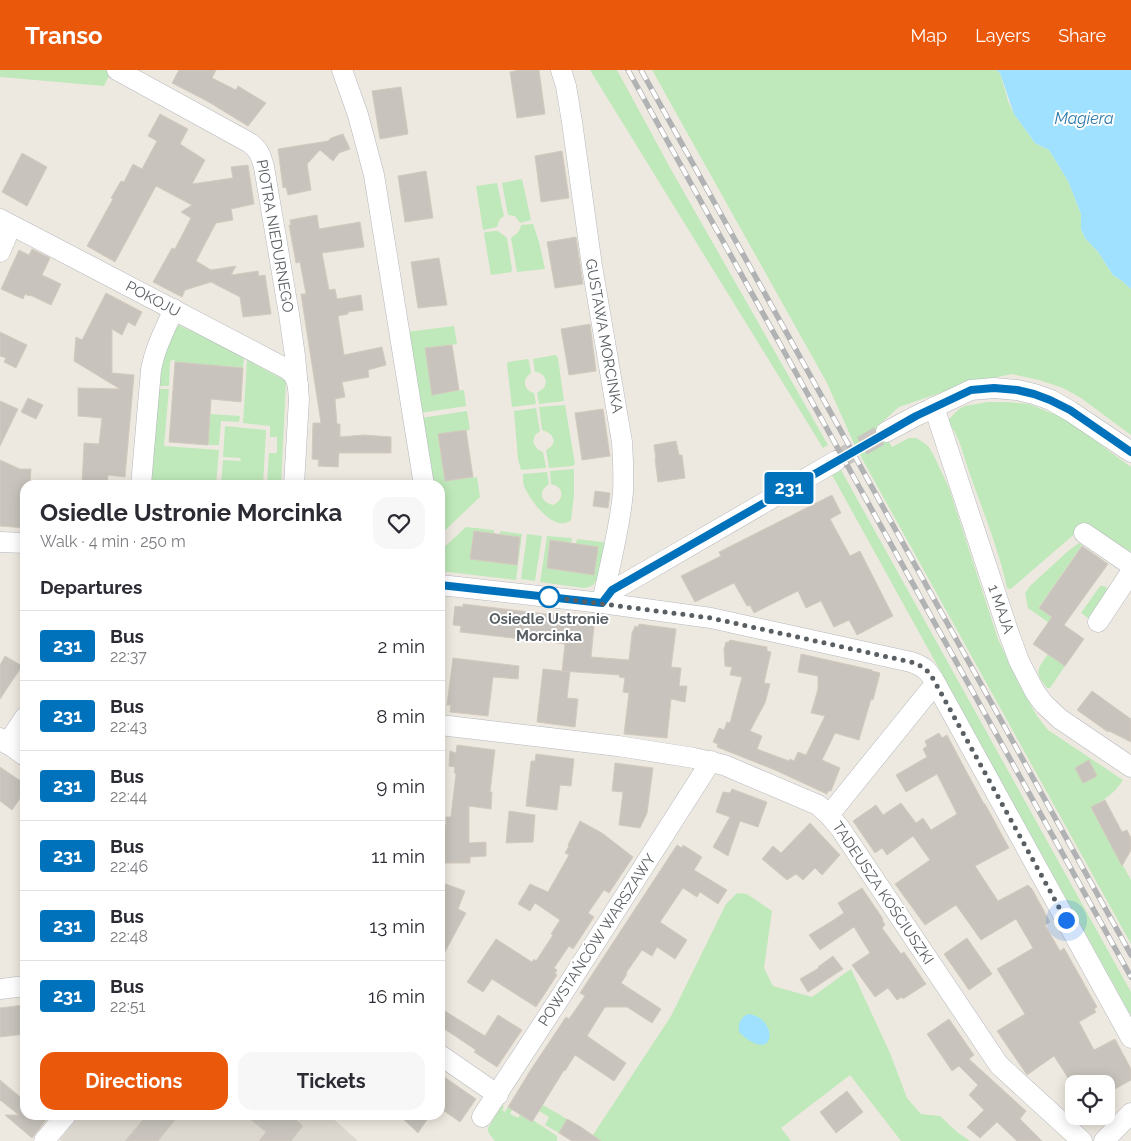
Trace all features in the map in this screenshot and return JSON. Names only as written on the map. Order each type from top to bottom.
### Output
[{"type":"street","name":"PIOTRA NIEDURNEGO","points":[[117,70],[136,75],[250,143],[260,153],[264,166],[289,314],[298,387],[294,480]]},
{"type":"street","points":[[342,70],[358,115],[374,176],[423,480]]},
{"type":"street","name":"GUSTAWA MORCINKA","points":[[561,70],[566,86],[572,122],[592,266],[622,442],[624,467],[620,516],[602,603]]},
{"type":"street","points":[[0,252],[6,222]]},
{"type":"street","name":"POKOJU","points":[[6,222],[287,368],[294,375],[298,387]]},
{"type":"street","points":[[141,480],[150,370],[153,357],[174,309]]},
{"type":"street","points":[[886,432],[934,406],[971,390],[994,388],[1017,390],[1050,400],[1070,410],[1131,452]]},
{"type":"street","name":"1 MAJA","points":[[934,406],[1008,631],[1019,661],[1035,692],[1044,704],[1060,719],[1131,767]]},
{"type":"street","points":[[602,603],[612,590],[836,462]]},
{"type":"street","points":[[1084,533],[1131,565]]},
{"type":"street","points":[[0,542],[20,543]]},
{"type":"street","points":[[1098,622],[1131,572]]},
{"type":"street","points":[[445,586],[602,603],[711,618],[911,662],[921,666],[927,670],[936,684],[1131,1038]]},
{"type":"street","points":[[829,815],[936,684]]},
{"type":"street","points":[[20,723],[4,741],[20,752]]},
{"type":"street","name":"TADEUSZA KOŚCIUSZKI","points":[[445,726],[618,746],[711,761],[818,805],[840,828],[999,1065],[1082,1141]]},
{"type":"street","name":"POWSTAŃCÓW WARSZAWY","points":[[482,1117],[498,1095],[711,761]]},
{"type":"street","points":[[0,989],[20,987]]},
{"type":"street","points":[[445,1058],[498,1095]]},
{"type":"street","points":[[1104,1141],[1131,1112]]},
{"type":"street","points":[[44,1141],[62,1120]]},
{"type":"shaded area","points":[[76,1120],[335,1120],[358,1141],[62,1141],[60,1139]]},
{"type":"green space","points":[[0,70],[112,70],[104,86],[0,77]]},
{"type":"green space","points":[[590,70],[617,70],[673,173],[828,445],[823,448]]},
{"type":"green space","points":[[652,70],[996,70],[1000,73],[1014,114],[1035,143],[1049,150],[1068,181],[1081,214],[1081,229],[1085,238],[1098,252],[1113,275],[1131,289],[1131,435],[1081,398],[1063,388],[1012,374],[969,383],[899,407],[879,425],[892,447],[909,438],[916,438],[929,447],[934,456],[949,488],[998,639],[1019,684],[1037,716],[1048,730],[1123,780],[1105,799],[1091,808],[1131,880],[1131,944],[855,446],[827,383]]},
{"type":"green space","points":[[522,179],[531,220],[520,223],[515,216],[508,215],[502,183]]},
{"type":"green space","points":[[497,183],[504,216],[500,219],[497,227],[483,230],[476,186]]},
{"type":"green space","points":[[533,224],[545,269],[517,272],[511,238],[519,231],[521,225]]},
{"type":"green space","points":[[498,231],[507,238],[512,270],[511,272],[491,275],[484,234],[485,232]]},
{"type":"green space","points":[[178,325],[244,358],[243,368],[175,362],[172,360],[170,362],[169,386],[159,386],[162,359]]},
{"type":"green space","points":[[454,326],[457,344],[425,348],[432,394],[464,390],[466,406],[420,413],[406,332]]},
{"type":"green space","points":[[555,355],[558,358],[564,401],[539,404],[537,393],[544,388],[546,382],[542,375],[535,372],[533,359]]},
{"type":"green space","points":[[528,359],[531,373],[526,378],[525,384],[530,392],[534,393],[536,404],[512,407],[508,362]]},
{"type":"green space","points":[[247,360],[286,381],[281,480],[267,480],[269,453],[277,453],[277,437],[270,437],[270,426],[243,423]]},
{"type":"green space","points":[[159,389],[169,389],[164,446],[219,450],[216,480],[151,480]]},
{"type":"green space","points":[[988,402],[1029,404],[1064,418],[1131,467],[1131,552],[1086,524],[1011,589],[1007,588],[994,542],[957,436],[947,421],[959,409],[965,406]]},
{"type":"green space","points":[[565,405],[575,464],[573,466],[549,468],[546,450],[554,442],[550,434],[542,430],[539,407]]},
{"type":"green space","points":[[536,408],[540,431],[535,435],[533,442],[537,449],[543,452],[546,467],[521,470],[518,459],[514,411]]},
{"type":"green space","points":[[467,411],[470,430],[438,435],[445,480],[429,480],[421,418]]},
{"type":"green space","points":[[210,414],[240,416],[239,422],[221,421],[219,445],[208,445]]},
{"type":"green space","points":[[225,426],[266,430],[263,480],[221,480],[223,460],[241,461],[240,458],[223,457]]},
{"type":"green space","points":[[574,469],[574,496],[571,520],[565,523],[558,523],[545,515],[533,502],[524,487],[523,474],[547,472],[549,484],[543,490],[542,496],[545,501],[553,505],[561,497],[561,491],[551,484],[550,471]]},
{"type":"green space","points":[[841,470],[1131,992],[1131,1016],[832,475]]},
{"type":"green space","points":[[477,477],[480,497],[445,530],[445,481]]},
{"type":"green space","points":[[466,527],[494,530],[494,534],[474,531],[470,559],[517,565],[520,537],[500,534],[500,531],[522,534],[516,580],[445,572],[445,546]]},
{"type":"green space","points":[[527,534],[542,536],[535,581],[521,579]]},
{"type":"green space","points":[[547,536],[572,538],[571,543],[550,540],[547,568],[593,575],[598,547],[576,544],[577,539],[603,542],[605,544],[597,579],[593,585],[584,588],[540,582]]},
{"type":"green space","points":[[1079,543],[1082,545],[1039,607],[1052,617],[1049,623],[1028,608],[1025,593],[1030,586]]},
{"type":"green space","points":[[1100,586],[1104,586],[1112,592],[1092,621],[1081,613]]},
{"type":"green space","points":[[1048,654],[1065,666],[1050,688],[1047,688],[1040,678],[1038,671]]},
{"type":"green space","points":[[737,893],[747,894],[772,911],[764,968],[773,986],[812,997],[851,969],[890,1053],[907,1098],[921,1114],[940,1116],[970,1141],[901,1141],[850,1075],[781,1128],[791,1141],[589,1141],[671,1016],[726,904]]},
{"type":"green space","points":[[502,1105],[504,1107],[502,1110],[505,1112],[508,1107],[512,1110],[510,1114],[518,1118],[520,1115],[532,1122],[533,1120],[557,1136],[557,1141],[495,1141],[488,1128]]},
{"type":"green space","points":[[543,1105],[567,1119],[559,1133],[545,1125],[549,1117],[539,1111]]},
{"type":"water","name":"Magiera","points":[[996,70],[1131,70],[1131,289],[1113,275],[1098,252],[1085,238],[1081,229],[1081,214],[1068,181],[1049,150],[1035,143],[1014,114],[1000,73]]},
{"type":"water","points":[[748,1014],[758,1017],[765,1023],[769,1031],[767,1043],[761,1045],[752,1042],[739,1032],[740,1021]]},
{"type":"building","points":[[179,70],[216,70],[212,78],[236,90],[238,86],[266,103],[248,126],[207,101],[172,83]]},
{"type":"building","points":[[539,70],[545,114],[517,118],[510,72]]},
{"type":"building","points":[[401,87],[408,134],[380,139],[372,91]]},
{"type":"building","points":[[160,114],[188,129],[180,144],[205,160],[192,184],[233,178],[231,167],[248,165],[254,204],[231,209],[233,220],[216,223],[196,261],[211,270],[236,266],[231,275],[258,271],[259,276],[265,275],[271,314],[243,317],[240,297],[211,282],[185,290],[182,297],[153,282],[172,248],[175,249],[191,218],[181,212],[192,205],[156,186],[115,262],[87,246],[113,199],[111,198],[121,181],[124,182],[133,164],[142,169],[157,141],[148,136]]},
{"type":"building","points":[[343,134],[350,149],[339,153],[333,161],[320,150],[307,164],[311,190],[288,195],[286,187],[283,188],[278,149],[328,141]]},
{"type":"building","points":[[562,151],[569,198],[541,202],[535,156]]},
{"type":"building","points":[[22,153],[47,167],[27,206],[2,192]]},
{"type":"building","points":[[426,171],[433,218],[405,222],[398,176]]},
{"type":"building","points":[[317,215],[319,229],[360,222],[364,247],[322,253],[329,290],[335,289],[337,299],[361,295],[363,310],[348,312],[348,314],[338,316],[344,355],[382,347],[386,365],[368,370],[369,377],[342,382],[345,397],[335,399],[337,424],[340,424],[340,437],[364,435],[391,437],[391,453],[339,453],[338,467],[318,466],[319,460],[312,459],[313,423],[321,423],[301,294],[306,294],[300,262],[296,263],[289,225],[291,225],[290,220]]},
{"type":"building","points":[[576,237],[583,284],[555,288],[547,242]]},
{"type":"building","points":[[32,249],[50,258],[42,275],[61,284],[51,305],[30,295],[25,294],[23,299],[1,289],[19,250],[29,255]]},
{"type":"building","points":[[439,258],[447,305],[418,308],[411,262]]},
{"type":"building","points":[[106,293],[142,312],[135,326],[128,322],[122,335],[112,329],[112,373],[134,375],[125,477],[108,475],[108,480],[82,480],[84,443],[99,444],[102,418],[78,416],[78,388],[120,389],[74,361],[76,337],[82,340]]},
{"type":"building","points":[[590,324],[596,371],[569,375],[561,329]]},
{"type":"building","points":[[0,332],[27,345],[16,368],[4,362],[6,358],[0,356]]},
{"type":"building","points":[[452,345],[459,390],[432,395],[425,348]]},
{"type":"building","points":[[175,362],[243,368],[241,402],[211,399],[208,445],[169,442]]},
{"type":"building","points":[[28,398],[43,405],[36,419],[21,412]]},
{"type":"building","points":[[0,401],[18,409],[0,446]]},
{"type":"building","points":[[603,409],[610,456],[582,460],[575,413]]},
{"type":"building","points":[[466,430],[473,477],[445,481],[438,434]]},
{"type":"building","points":[[676,441],[679,455],[682,455],[685,478],[658,482],[654,445]]},
{"type":"building","points":[[0,460],[20,469],[31,469],[30,480],[20,480],[20,528],[0,526]]},
{"type":"building","points":[[595,491],[610,493],[608,508],[593,506]]},
{"type":"building","points":[[832,495],[841,513],[830,519],[850,556],[860,551],[893,616],[857,635],[849,620],[834,627],[821,601],[806,608],[798,591],[754,613],[750,605],[747,606],[734,583],[695,602],[681,576],[721,556],[719,552]]},
{"type":"building","points":[[474,531],[520,537],[517,565],[470,559]]},
{"type":"building","points":[[550,540],[598,547],[594,575],[547,568]]},
{"type":"building","points":[[1082,546],[1108,564],[1064,625],[1084,639],[1065,666],[1033,644],[1052,617],[1039,608]]},
{"type":"building","points":[[463,604],[588,619],[587,624],[594,626],[591,657],[629,660],[632,633],[635,626],[638,627],[639,624],[676,629],[671,667],[681,668],[679,686],[687,686],[685,702],[671,699],[667,738],[624,734],[629,693],[623,692],[625,678],[619,677],[620,675],[562,671],[565,644],[460,632],[461,626],[453,625],[455,606],[463,607]]},
{"type":"building","points":[[730,640],[767,647],[767,651],[771,652],[764,683],[770,684],[765,703],[750,731],[762,736],[757,749],[789,761],[790,759],[794,761],[798,752],[806,755],[825,716],[811,713],[818,689],[818,676],[798,672],[801,654],[880,673],[859,740],[835,733],[822,760],[840,768],[831,791],[828,791],[827,794],[775,770],[717,747],[718,744],[713,742],[719,728],[724,730],[727,722],[730,723],[742,677],[730,675],[732,667],[725,666],[724,649],[726,642]]},
{"type":"building","points":[[5,656],[20,665],[20,669],[0,699],[0,665]]},
{"type":"building","points":[[453,658],[519,666],[518,679],[493,677],[488,716],[450,712],[451,705],[447,705]]},
{"type":"building","points":[[543,669],[570,672],[567,698],[578,699],[575,727],[537,722]]},
{"type":"building","points":[[1092,691],[1131,719],[1131,742],[1108,732],[1077,710]]},
{"type":"building","points":[[939,733],[942,738],[947,735],[1009,848],[975,866],[998,901],[1028,885],[1032,889],[1050,922],[1045,925],[1060,951],[1064,948],[1097,1007],[1094,1009],[1096,1012],[1079,1022],[1094,1050],[1115,1039],[1131,1069],[1131,1080],[1115,1089],[1115,1075],[1066,1075],[1054,1056],[1027,1075],[997,1031],[1025,1014],[997,969],[1033,948],[1016,919],[981,940],[956,905],[925,925],[895,884],[930,860],[913,836],[887,855],[882,848],[875,853],[853,821],[876,805],[883,815],[901,803],[916,823],[923,818],[931,830],[957,814],[937,774],[906,792],[896,775],[927,757],[923,749],[927,746],[925,741]]},
{"type":"building","points":[[457,745],[495,750],[490,792],[492,792],[491,809],[469,806],[469,843],[486,842],[486,856],[470,857],[470,863],[445,863],[445,825],[446,817],[451,817],[456,773],[454,773],[455,767],[449,766],[450,751],[456,753]]},
{"type":"building","points":[[536,754],[574,759],[571,786],[560,785],[557,810],[526,806],[531,761],[535,761]]},
{"type":"building","points":[[1089,760],[1097,776],[1083,783],[1075,768]]},
{"type":"building","points":[[615,763],[653,768],[647,813],[640,828],[619,825],[623,792],[612,791]]},
{"type":"building","points":[[0,767],[20,781],[20,798],[12,810],[0,801]]},
{"type":"building","points":[[732,789],[767,802],[758,827],[740,821],[728,856],[713,847],[730,817],[716,812],[723,792],[730,793]]},
{"type":"building","points":[[1105,800],[1122,832],[1127,830],[1131,838],[1131,850],[1122,866],[1091,807]]},
{"type":"building","points":[[509,811],[535,815],[533,842],[506,843]]},
{"type":"building","points":[[580,821],[602,833],[633,857],[609,893],[604,890],[588,913],[594,917],[573,949],[569,946],[554,968],[557,970],[555,973],[557,975],[536,1007],[492,979],[483,992],[467,982],[496,939],[532,962],[534,959],[536,961],[553,935],[551,934],[560,920],[535,903],[530,911],[518,904],[530,884],[548,892],[569,855],[565,853]]},
{"type":"building","points":[[810,823],[840,855],[822,875],[815,868],[803,880],[796,874],[787,880],[762,859],[773,846],[781,853]]},
{"type":"building","points":[[677,845],[682,848],[683,845],[702,857],[694,870],[727,890],[718,904],[700,892],[697,897],[683,888],[660,922],[687,940],[675,959],[657,947],[652,956],[642,950],[626,973],[621,983],[661,1009],[652,1023],[627,1007],[605,1007],[587,1036],[626,1063],[614,1081],[575,1055],[532,1122],[508,1107],[566,1017],[569,1019],[585,996],[580,993]]},
{"type":"building","points":[[445,884],[465,891],[458,909],[466,913],[445,952]]},
{"type":"building","points":[[862,888],[883,919],[885,925],[882,928],[901,954],[904,952],[926,984],[903,999],[902,997],[897,1000],[888,988],[875,997],[852,965],[870,953],[854,927],[820,950],[809,935],[844,913],[838,903]]},
{"type":"building","points":[[967,938],[992,974],[969,990],[944,954]]},
{"type":"building","points":[[833,956],[843,969],[808,992],[800,979],[819,968]]},
{"type":"building","points":[[20,1006],[20,1035],[0,1037],[0,1008]]},
{"type":"building","points":[[445,1011],[485,1036],[498,1015],[522,1030],[497,1067],[474,1052],[476,1050],[445,1029]]},
{"type":"building","points":[[949,1019],[974,1055],[969,1059],[1026,1111],[1020,1119],[1042,1141],[1017,1141],[997,1122],[980,1138],[967,1127],[984,1110],[969,1095],[978,1085],[959,1066],[952,1071],[927,1034]]},
{"type":"building","points":[[445,1077],[476,1099],[460,1122],[445,1112]]},
{"type":"building","points":[[0,1080],[20,1097],[20,1120],[46,1120],[32,1138],[5,1115],[19,1115],[0,1100]]},
{"type":"building","points":[[847,1091],[863,1112],[836,1133],[820,1112]]},
{"type":"building","points":[[567,1119],[601,1141],[572,1141],[559,1133]]},
{"type":"building","points":[[143,1120],[175,1120],[158,1141],[125,1141]]},
{"type":"building","points":[[251,1120],[296,1120],[303,1126],[291,1141],[259,1141],[266,1132]]},
{"type":"building","points":[[404,1120],[427,1120],[418,1133]]},
{"type":"tunnel","points":[[836,461],[886,432]]},
{"type":"railway","points":[[628,70],[1131,977]]},
{"type":"railway","points":[[641,70],[1131,955]]},
{"type":"bus line","name":"231","points":[[445,586],[602,603],[612,590],[916,416],[971,390],[994,388],[1017,390],[1050,400],[1095,426],[1131,452]]},
{"type":"place","name":"Osiedle Ustronie Morcinka","points":[[549,597]]},
{"type":"route","points":[[549,597],[711,618],[911,662],[921,666],[931,675],[1066,920]]}]
